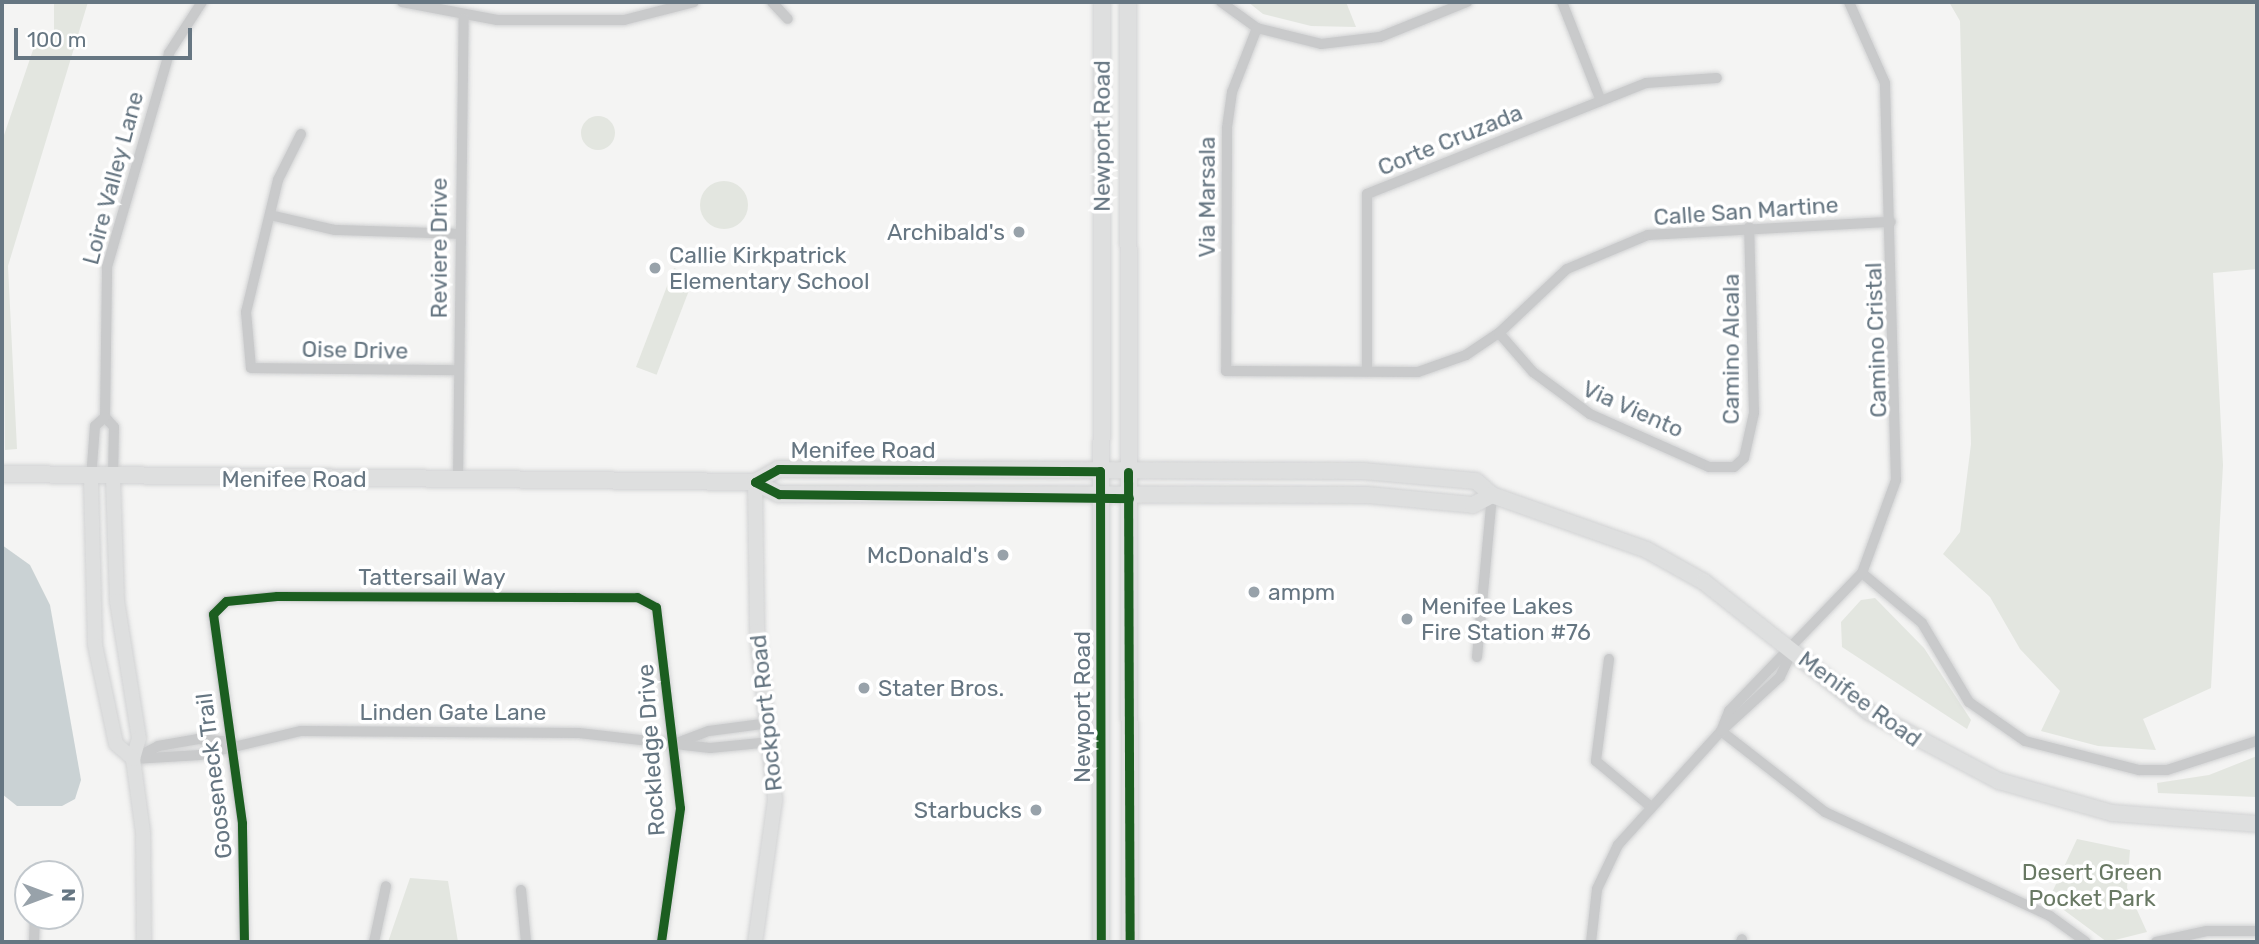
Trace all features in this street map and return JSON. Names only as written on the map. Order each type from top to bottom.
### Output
[{"type":"main road","name":"Newport Road","points":[[1101,942],[1102,2]]},
{"type":"main road","name":"Newport Road","points":[[1128,2],[1130,942]]},
{"type":"main road","name":"Menifee Road","points":[[755,482],[778,469],[1391,472],[1476,481],[1492,495],[1647,550],[1704,582],[1909,737],[1999,781],[2112,813],[2257,824]]},
{"type":"main road","name":"Menifee Road","points":[[2,474],[91,480],[458,478],[755,482],[779,494],[1129,498],[1368,495],[1473,505],[1492,495]]},
{"type":"street","name":"Loire Valley Lane","points":[[113,479],[114,427],[104,417],[102,309],[115,225],[169,53],[202,2]]},
{"type":"street","points":[[402,2],[464,18],[624,20],[694,2]]},
{"type":"street","points":[[772,2],[788,19]]},
{"type":"street","points":[[1221,2],[1257,28],[1310,43],[1351,44],[1467,2]]},
{"type":"street","points":[[1562,2],[1601,101]]},
{"type":"street","name":"Camino Cristal","points":[[1721,731],[1729,711],[1792,651],[1862,573],[1879,541],[1897,470],[1885,83],[1850,2]]},
{"type":"street","name":"Reviere Drive","points":[[458,478],[459,234],[464,18]]},
{"type":"street","name":"Via Marsala","points":[[1226,371],[1227,128],[1233,92],[1257,28]]},
{"type":"street","name":"Corte Cruzada","points":[[1367,372],[1367,194],[1646,83],[1717,78]]},
{"type":"street","points":[[301,134],[270,215],[335,230],[459,234]]},
{"type":"street","name":"Oise Drive","points":[[270,215],[246,312],[251,368],[458,370]]},
{"type":"street","name":"Calle San Martine","points":[[1226,371],[1367,372],[1442,366],[1499,333],[1536,292],[1611,248],[1671,232],[1891,222]]},
{"type":"street","name":"Camino Alcala","points":[[1734,467],[1749,443],[1754,412],[1749,227]]},
{"type":"street","name":"Via Viento","points":[[1499,333],[1533,372],[1590,414],[1709,467],[1734,467]]},
{"type":"street","name":"Loire Valley Lane","points":[[91,480],[95,426],[104,417]]},
{"type":"street","points":[[113,479],[117,601],[139,738],[133,759],[143,832],[144,942]]},
{"type":"street","points":[[91,480],[95,645],[116,744],[133,759]]},
{"type":"street","name":"Rockport Road","points":[[755,482],[757,631],[771,742],[771,846],[755,942]]},
{"type":"street","points":[[1477,657],[1492,495]]},
{"type":"street","points":[[1862,573],[1922,623],[1969,702],[2025,741],[2100,763],[2167,770],[2257,741]]},
{"type":"street","name":"Tattersail Way","points":[[217,607],[277,596],[647,600]]},
{"type":"street","name":"Rockledge Drive","points":[[647,600],[659,619],[675,744],[678,833],[660,942]]},
{"type":"street","name":"Gooseneck Trail","points":[[217,607],[213,624],[243,823],[244,942]]},
{"type":"street","name":"Camino Cristal","points":[[1591,942],[1593,904],[1606,867],[1651,807],[1721,731],[1780,677],[1792,651]]},
{"type":"street","points":[[1609,659],[1596,761],[1651,807]]},
{"type":"street","name":"Linden Gate Lane","points":[[675,744],[720,729],[769,723]]},
{"type":"street","points":[[720,729],[722,747]]},
{"type":"street","name":"Linden Gate Lane","points":[[133,759],[158,746],[198,739],[232,742],[302,731],[579,733],[722,747],[771,742]]},
{"type":"street","points":[[1721,731],[1825,812],[2050,915],[2087,942]]},
{"type":"street","name":"Linden Gate Lane","points":[[133,759],[209,753],[232,742]]},
{"type":"street","points":[[374,942],[386,886]]},
{"type":"street","points":[[521,890],[526,942]]},
{"type":"street","points":[[2157,942],[2207,931],[2257,931]]},
{"type":"green space","points":[[54,2],[88,2],[8,266],[17,449],[5,450],[2,141],[34,47],[54,44]]},
{"type":"green space","points":[[1248,2],[1346,2],[1356,27],[1311,26],[1263,14]]},
{"type":"green space","points":[[1949,2],[2257,2],[2257,269],[2213,273],[2223,465],[2211,688],[2143,719],[2156,750],[2098,746],[2041,731],[2060,691],[2020,649],[1990,597],[1943,554],[1960,532],[1971,444],[1960,21]]},
{"type":"green space","points":[[598,116],[610,121],[615,133],[610,145],[598,150],[586,145],[581,133],[586,121]]},
{"type":"green space","points":[[724,181],[741,188],[748,205],[741,222],[724,229],[707,222],[700,205],[707,188]]},
{"type":"green space","points":[[674,268],[695,276],[657,375],[636,367]]},
{"type":"green space","points":[[1875,598],[1924,648],[1971,720],[1967,729],[1842,647],[1841,622],[1861,600]]},
{"type":"green space","points":[[2257,756],[2257,797],[2158,793],[2157,783],[2209,775]]},
{"type":"green space","name":"Desert Green Pocket Park","points":[[2077,839],[2130,850],[2127,888],[2147,932],[2107,942],[2049,899]]},
{"type":"green space","points":[[410,878],[448,881],[458,942],[388,942]]},
{"type":"shaded area","points":[[2,545],[30,565],[50,605],[81,780],[75,799],[62,806],[17,806],[2,794]]},
{"type":"cycle path","points":[[755,482],[778,469],[1100,471],[1101,942]]},
{"type":"cycle path","points":[[1128,472],[1130,942]]},
{"type":"cycle path","points":[[755,482],[779,494],[1129,498]]},
{"type":"cycle path","points":[[244,942],[242,823],[213,614],[226,601],[277,596],[637,597],[656,607],[680,808],[661,942]]},
{"type":"place","name":"Archibald's","points":[[1019,232]]},
{"type":"place","name":"Callie Kirkpatrick Elementary School","points":[[655,268]]},
{"type":"place","name":"McDonald's","points":[[1003,555]]},
{"type":"place","name":"ampm","points":[[1254,592]]},
{"type":"place","name":"Menifee Lakes Fire Station #76","points":[[1407,619]]},
{"type":"place","name":"Stater Bros.","points":[[864,688]]},
{"type":"place","name":"Starbucks","points":[[1036,810]]}]
